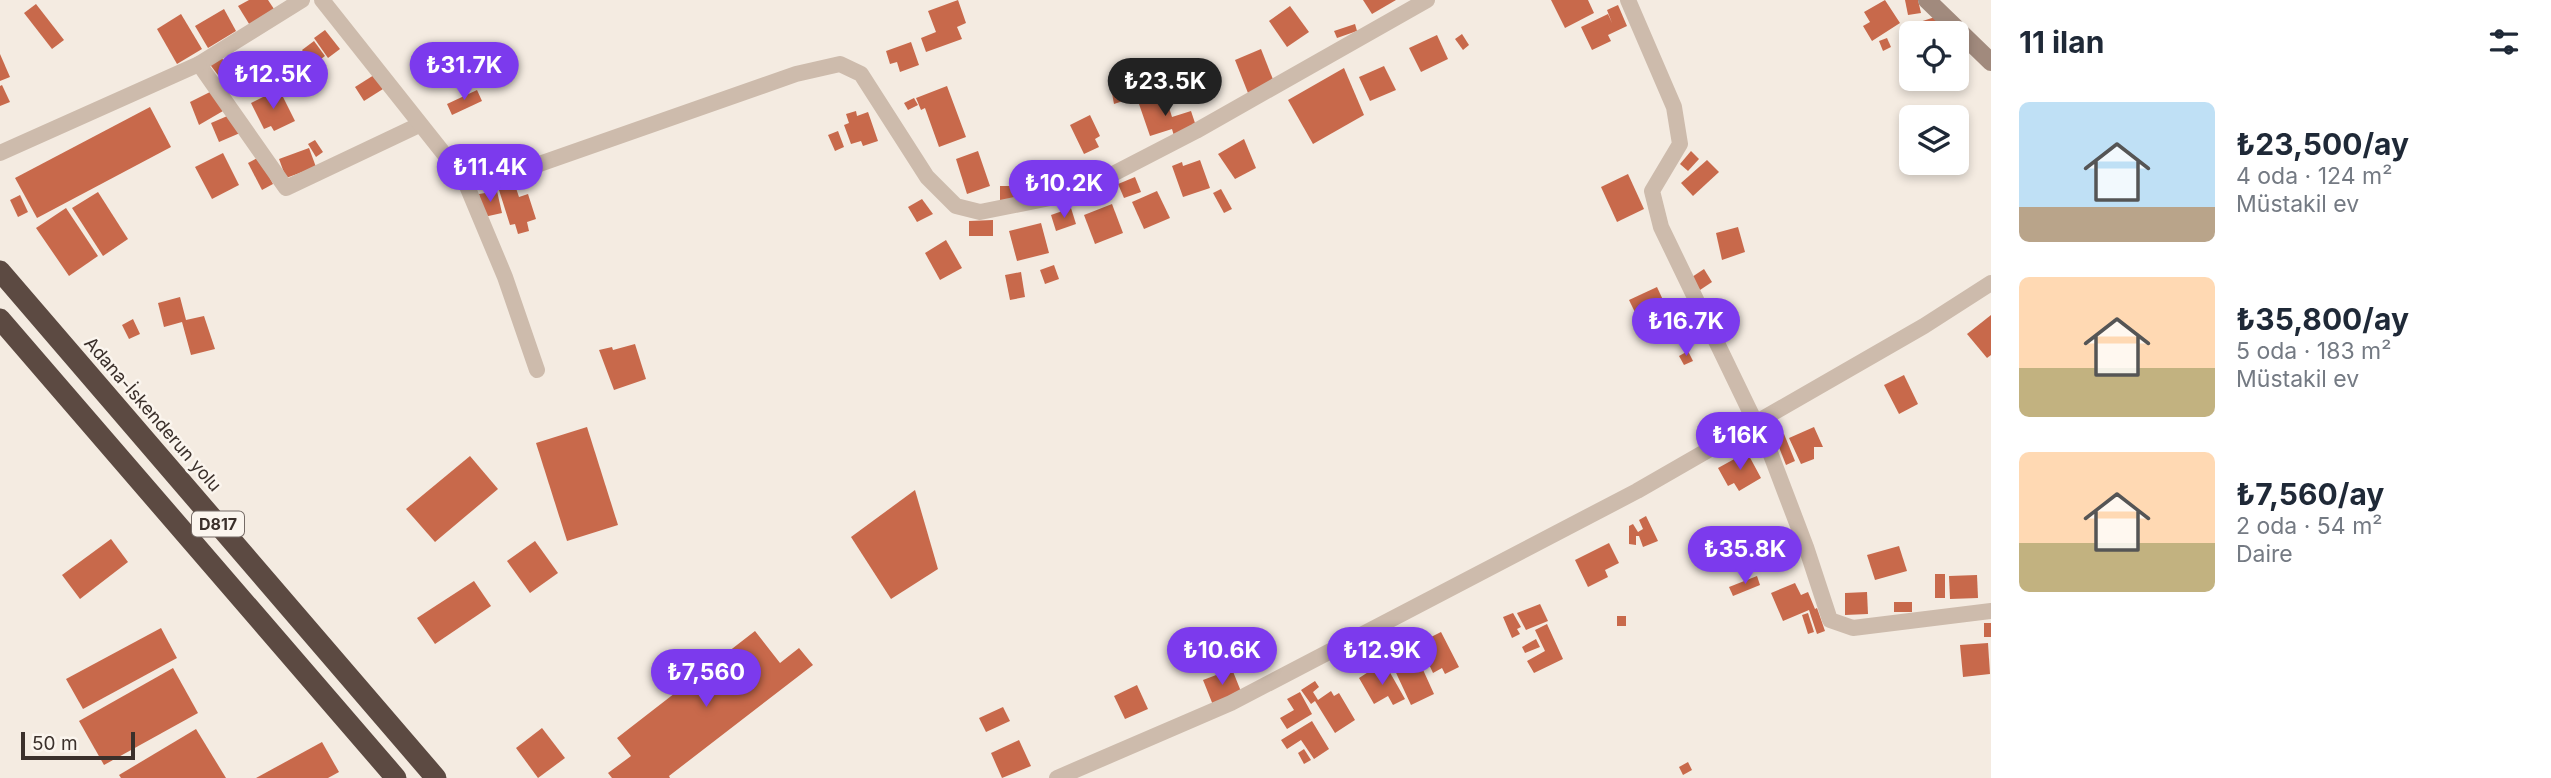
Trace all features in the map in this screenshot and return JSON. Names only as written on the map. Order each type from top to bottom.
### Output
[{"type":"highway","name":"Adana-İskenderun yolu","points":[[0,271],[436,778]]},
{"type":"highway","name":"D817","points":[[0,319],[396,778]]},
{"type":"street","points":[[0,153],[199,64],[302,0]]},
{"type":"street","points":[[322,0],[464,179],[505,277],[537,370]]},
{"type":"street","points":[[464,179],[494,180],[796,74],[840,64],[861,74],[927,177],[956,206],[980,212],[1055,197],[1109,176],[1196,131],[1427,0]]},
{"type":"street","points":[[1628,0],[1674,107],[1680,144],[1652,191],[1661,227],[1771,455],[1830,620],[1853,628],[1991,611]]},
{"type":"street","points":[[1927,0],[1991,62]]},
{"type":"street","points":[[199,64],[286,187],[419,125]]},
{"type":"street","points":[[1057,778],[1231,703],[1637,491],[1924,326],[1991,283]]},
{"type":"building","points":[[249,0],[268,0],[276,12],[251,27],[238,6]]},
{"type":"building","points":[[958,0],[966,23],[957,27],[962,39],[926,52],[921,38],[936,32],[928,11]]},
{"type":"building","points":[[1363,0],[1396,0],[1372,14]]},
{"type":"building","points":[[1551,0],[1588,0],[1594,13],[1565,28]]},
{"type":"building","points":[[1885,0],[1899,24],[1872,41],[1863,26],[1870,22],[1864,12]]},
{"type":"building","points":[[1905,0],[1918,0],[1921,13],[1908,15]]},
{"type":"building","points":[[36,4],[64,40],[52,49],[24,13]]},
{"type":"building","points":[[1618,5],[1627,26],[1608,35],[1611,41],[1592,50],[1581,27],[1608,14],[1612,23],[1607,10]]},
{"type":"building","points":[[1290,6],[1309,32],[1287,47],[1269,21]]},
{"type":"building","points":[[224,9],[236,31],[208,48],[195,26]]},
{"type":"building","points":[[181,14],[202,49],[177,64],[157,29]]},
{"type":"building","points":[[1355,24],[1357,31],[1337,38],[1334,31]]},
{"type":"building","points":[[325,30],[340,49],[328,58],[314,38]]},
{"type":"building","points":[[1462,34],[1469,45],[1463,50],[1455,39]]},
{"type":"building","points":[[1437,35],[1448,59],[1421,72],[1409,48]]},
{"type":"building","points":[[1887,38],[1891,47],[1883,51],[1879,41]]},
{"type":"building","points":[[314,41],[325,56],[313,65],[302,50]]},
{"type":"building","points":[[911,42],[919,65],[900,72],[897,62],[890,64],[886,51]]},
{"type":"building","points":[[1261,49],[1274,82],[1248,93],[1235,60]]},
{"type":"building","points":[[0,54],[10,77],[0,81]]},
{"type":"building","points":[[219,54],[229,68],[218,75],[208,62]]},
{"type":"building","points":[[1384,66],[1396,90],[1370,101],[1359,77]]},
{"type":"building","points":[[1344,68],[1364,115],[1313,144],[1288,100]]},
{"type":"building","points":[[374,75],[383,89],[364,101],[355,87]]},
{"type":"building","points":[[2,85],[10,102],[0,106],[0,86]]},
{"type":"building","points":[[947,86],[966,137],[939,147],[925,108],[921,110],[916,98]]},
{"type":"building","points":[[1120,86],[1123,101],[1114,104],[1111,88]]},
{"type":"building","points":[[279,89],[295,121],[274,131],[271,126],[264,129],[251,103]]},
{"type":"building","points":[[477,90],[482,101],[452,115],[447,104]]},
{"type":"building","points":[[212,91],[223,111],[199,125],[190,102]]},
{"type":"building","points":[[1165,95],[1172,117],[1191,111],[1197,129],[1174,136],[1172,129],[1150,136],[1139,104]]},
{"type":"building","points":[[914,98],[918,105],[908,110],[904,103]]},
{"type":"building","points":[[150,107],[171,147],[37,218],[15,178]]},
{"type":"building","points":[[856,111],[857,116],[868,112],[878,141],[863,146],[861,141],[851,144],[844,125],[849,123],[846,114]]},
{"type":"building","points":[[232,114],[240,133],[219,142],[211,123]]},
{"type":"building","points":[[1090,115],[1100,136],[1095,139],[1099,147],[1084,154],[1070,125]]},
{"type":"building","points":[[838,131],[844,147],[835,151],[828,135]]},
{"type":"building","points":[[1244,139],[1256,168],[1235,179],[1218,154]]},
{"type":"building","points":[[315,140],[323,152],[316,157],[308,144]]},
{"type":"building","points":[[309,148],[316,167],[286,178],[279,159]]},
{"type":"building","points":[[978,151],[990,186],[967,194],[956,159]]},
{"type":"building","points":[[1691,151],[1699,159],[1688,171],[1680,164]]},
{"type":"building","points":[[223,153],[239,185],[212,199],[195,167]]},
{"type":"building","points":[[259,157],[273,184],[262,190],[248,163]]},
{"type":"building","points":[[1200,160],[1210,188],[1183,197],[1172,166],[1182,162],[1183,166]]},
{"type":"building","points":[[1707,160],[1719,172],[1693,196],[1681,183]]},
{"type":"building","points":[[1628,174],[1644,209],[1617,222],[1601,187]]},
{"type":"building","points":[[1135,177],[1141,192],[1124,198],[1118,184]]},
{"type":"building","points":[[515,185],[519,197],[528,194],[536,219],[527,222],[529,231],[518,234],[515,224],[510,225],[499,190]]},
{"type":"building","points":[[1000,186],[1020,186],[1020,201],[1000,202]]},
{"type":"building","points":[[1221,189],[1232,209],[1224,213],[1213,193]]},
{"type":"building","points":[[497,191],[502,213],[484,217],[479,194]]},
{"type":"building","points":[[1157,191],[1170,218],[1144,229],[1132,202]]},
{"type":"building","points":[[98,192],[128,239],[103,256],[72,208]]},
{"type":"building","points":[[20,195],[28,212],[18,217],[10,200]]},
{"type":"building","points":[[922,199],[933,214],[917,222],[908,207]]},
{"type":"building","points":[[1112,204],[1123,233],[1095,244],[1084,215]]},
{"type":"building","points":[[66,208],[98,256],[69,276],[36,228]]},
{"type":"building","points":[[1071,208],[1076,224],[1056,231],[1051,215]]},
{"type":"building","points":[[993,220],[993,236],[969,236],[969,221]]},
{"type":"building","points":[[1041,223],[1049,253],[1017,261],[1009,231]]},
{"type":"building","points":[[1738,227],[1745,252],[1722,260],[1716,233]]},
{"type":"building","points":[[946,240],[962,268],[940,280],[925,253]]},
{"type":"building","points":[[1054,265],[1059,279],[1045,284],[1040,270]]},
{"type":"building","points":[[1704,269],[1712,282],[1700,290],[1692,277]]},
{"type":"building","points":[[1021,272],[1025,297],[1010,300],[1005,275]]},
{"type":"building","points":[[1657,287],[1675,326],[1648,339],[1629,300]]},
{"type":"building","points":[[180,297],[186,320],[204,316],[215,349],[191,355],[182,322],[164,327],[158,303]]},
{"type":"building","points":[[1991,315],[1991,355],[1987,358],[1967,334]]},
{"type":"building","points":[[133,319],[140,334],[129,339],[122,325]]},
{"type":"building","points":[[635,344],[646,379],[614,390],[599,350],[612,347],[613,350]]},
{"type":"building","points":[[1688,351],[1693,361],[1684,365],[1679,356]]},
{"type":"building","points":[[1904,375],[1918,404],[1899,414],[1884,385]]},
{"type":"building","points":[[587,427],[618,525],[567,541],[536,443]]},
{"type":"building","points":[[1814,427],[1823,447],[1814,447],[1814,459],[1801,464],[1789,438]]},
{"type":"building","points":[[1784,434],[1795,461],[1786,465],[1775,437]]},
{"type":"building","points":[[1747,452],[1761,478],[1739,491],[1734,483],[1728,486],[1718,468]]},
{"type":"building","points":[[470,456],[498,489],[435,542],[406,509]]},
{"type":"building","points":[[915,490],[938,569],[891,599],[851,537]]},
{"type":"building","points":[[1646,516],[1658,541],[1643,547],[1639,536],[1636,536],[1636,545],[1629,544],[1629,526],[1633,524],[1638,532],[1643,529],[1639,520]]},
{"type":"building","points":[[111,539],[128,562],[80,599],[62,575]]},
{"type":"building","points":[[535,541],[558,573],[530,593],[507,561]]},
{"type":"building","points":[[1609,543],[1619,563],[1605,570],[1608,577],[1588,587],[1575,560]]},
{"type":"building","points":[[1899,546],[1907,571],[1875,580],[1867,555]]},
{"type":"building","points":[[1935,574],[1945,574],[1945,598],[1935,598]]},
{"type":"building","points":[[1977,575],[1978,598],[1950,599],[1949,576]]},
{"type":"building","points":[[1757,576],[1760,585],[1733,596],[1729,587]]},
{"type":"building","points":[[474,581],[491,606],[435,644],[417,618]]},
{"type":"building","points":[[1795,583],[1801,595],[1808,592],[1825,631],[1817,634],[1809,610],[1783,621],[1771,593]]},
{"type":"building","points":[[1867,592],[1868,614],[1845,615],[1845,593]]},
{"type":"building","points":[[1894,602],[1912,602],[1912,612],[1894,612]]},
{"type":"building","points":[[1540,604],[1548,621],[1526,630],[1517,613]]},
{"type":"building","points":[[1513,613],[1521,627],[1517,629],[1520,634],[1512,638],[1503,617]]},
{"type":"building","points":[[1808,613],[1814,632],[1808,634],[1802,615]]},
{"type":"building","points":[[1617,616],[1626,616],[1626,626],[1617,626]]},
{"type":"building","points":[[1984,623],[1991,623],[1991,637],[1984,637]]},
{"type":"building","points":[[1547,624],[1563,659],[1534,673],[1527,661],[1545,651],[1535,630]]},
{"type":"building","points":[[161,628],[177,658],[83,709],[66,679]]},
{"type":"building","points":[[755,631],[780,663],[799,648],[813,665],[669,776],[670,778],[612,778],[608,773],[631,756],[617,738]]},
{"type":"building","points":[[1441,632],[1459,667],[1445,674],[1442,668],[1433,673],[1419,643]]},
{"type":"building","points":[[1400,639],[1402,645],[1410,641],[1434,694],[1411,705],[1384,647]]},
{"type":"building","points":[[1536,639],[1540,647],[1525,653],[1522,647]]},
{"type":"building","points":[[1988,643],[1990,674],[1963,677],[1960,645]]},
{"type":"building","points":[[1239,654],[1244,662],[1231,669],[1227,661]]},
{"type":"building","points":[[173,668],[198,713],[104,765],[79,721]]},
{"type":"building","points":[[1232,669],[1242,694],[1213,705],[1203,680]]},
{"type":"building","points":[[1373,669],[1377,675],[1388,669],[1405,699],[1393,705],[1388,696],[1374,704],[1359,678]]},
{"type":"building","points":[[1315,681],[1319,687],[1313,692],[1318,700],[1331,691],[1334,696],[1339,693],[1355,720],[1335,733],[1315,701],[1311,704],[1301,690]]},
{"type":"building","points":[[1137,685],[1148,709],[1125,719],[1114,696]]},
{"type":"building","points":[[1300,692],[1312,714],[1287,729],[1280,718],[1294,710],[1287,699]]},
{"type":"building","points":[[1003,707],[1010,721],[986,732],[979,718]]},
{"type":"building","points":[[1312,721],[1329,749],[1314,759],[1301,740],[1287,749],[1281,740]]},
{"type":"building","points":[[542,728],[565,758],[538,778],[516,748]]},
{"type":"building","points":[[196,729],[226,778],[121,778],[119,775]]},
{"type":"building","points":[[1019,740],[1031,766],[1002,778],[991,753]]},
{"type":"building","points":[[322,742],[339,772],[328,778],[256,778]]},
{"type":"building","points":[[1304,749],[1311,760],[1304,764],[1298,753]]},
{"type":"building","points":[[1688,762],[1692,770],[1683,775],[1679,767]]}]
